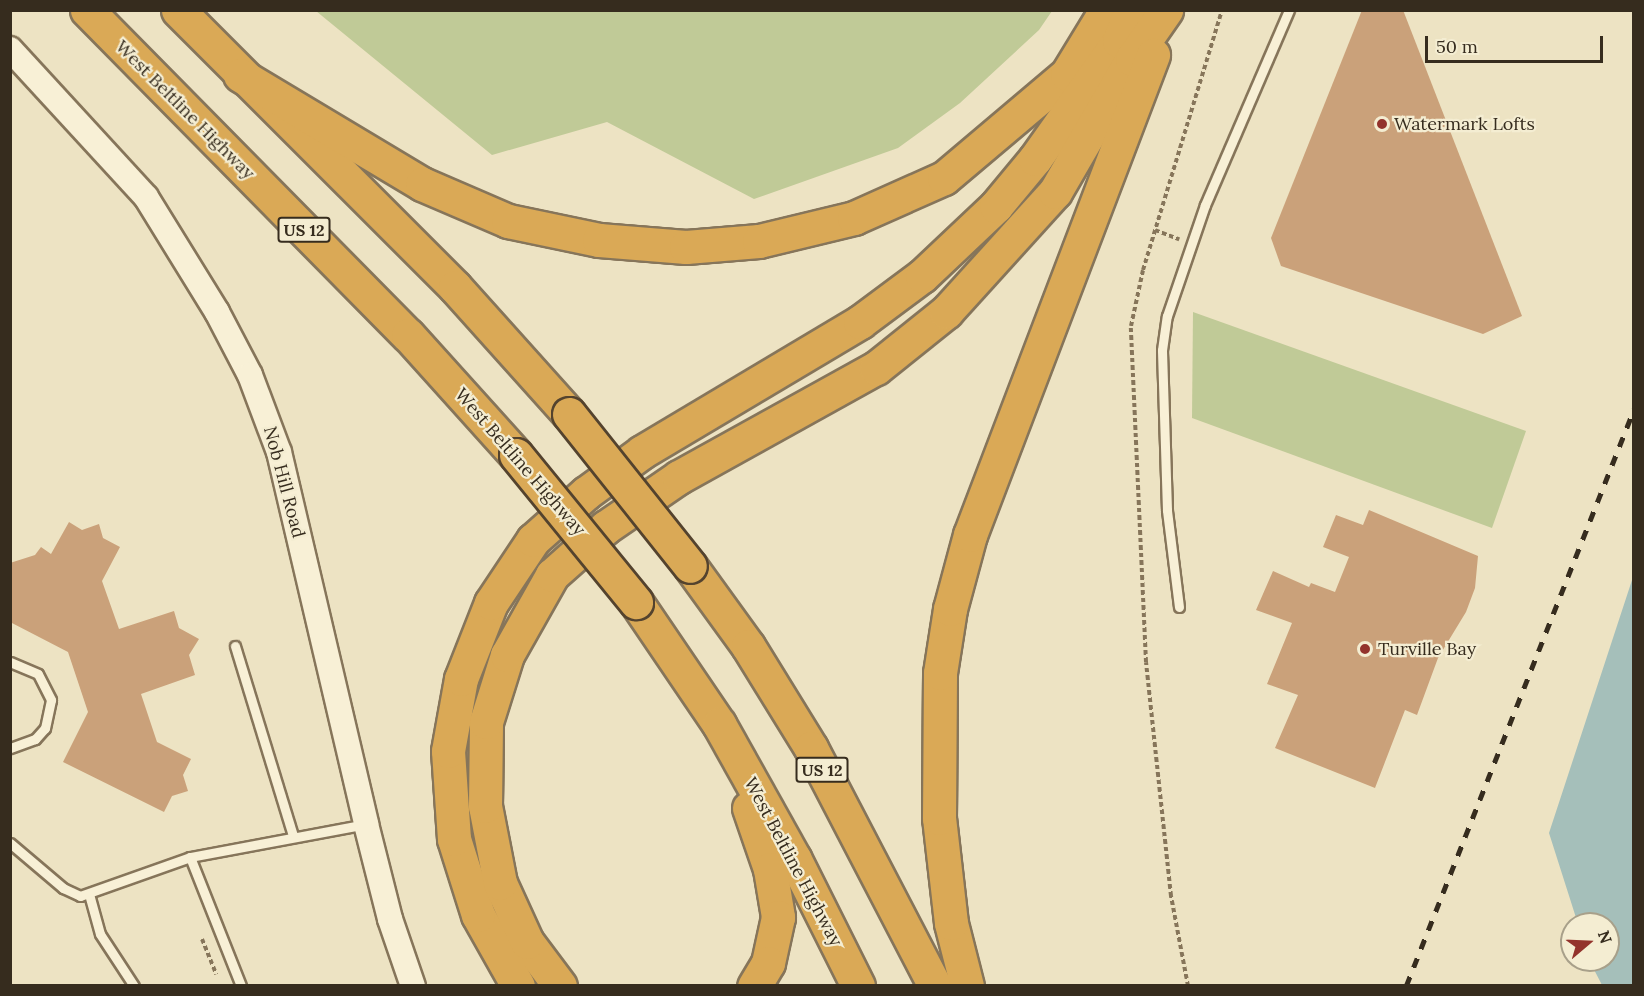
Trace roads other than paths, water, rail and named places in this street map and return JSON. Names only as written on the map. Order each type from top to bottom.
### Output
[{"type":"highway","name":"West Beltline Highway","points":[[87,10],[408,335],[516,455],[636,602],[719,724],[794,858],[858,986]]},
{"type":"highway","name":"US 12","points":[[178,10],[240,75],[455,287],[569,414],[690,566],[748,646],[811,748],[935,986]]},
{"type":"highway","points":[[240,75],[422,184],[508,221],[599,240],[686,247],[759,241],[854,218],[944,178],[1067,74],[1106,10]]},
{"type":"highway","points":[[519,986],[478,915],[454,838],[448,752],[461,679],[491,603],[533,540],[586,493],[642,452],[860,322],[922,276],[996,206],[1035,159],[1119,41],[1131,10]]},
{"type":"highway","points":[[560,986],[527,942],[500,883],[485,806],[486,722],[507,655],[552,575],[606,527],[679,477],[876,368],[946,312],[1055,192],[1132,59],[1168,10]]},
{"type":"highway","points":[[968,986],[951,922],[939,807],[940,673],[950,609],[970,535],[1168,10]]},
{"type":"highway","points":[[719,724],[770,869],[778,916],[768,963],[754,986]]},
{"type":"street","name":"Nob Hill Road","points":[[10,49],[146,197],[217,312],[250,375],[279,452],[366,824],[390,919],[413,986]]},
{"type":"lane","points":[[1179,607],[1167,510],[1162,350],[1172,294],[1191,243],[1289,10]]},
{"type":"lane","points":[[235,646],[293,836]]},
{"type":"lane","points":[[10,662],[38,674],[51,700],[45,728],[35,739],[10,748]]},
{"type":"lane","points":[[10,843],[63,888],[80,896],[190,857],[366,824]]},
{"type":"lane","points":[[190,857],[241,986]]},
{"type":"lane","points":[[89,894],[100,934],[134,986]]},
{"type":"water","points":[[1633,577],[1633,985],[1602,985],[1595,972],[1620,972],[1620,912],[1574,912],[1549,833]]},
{"type":"railway","points":[[1406,986],[1634,409]]},
{"type":"place","name":"Watermark Lofts","points":[[1382,124]]},
{"type":"place","name":"Turville Bay","points":[[1365,649]]}]
